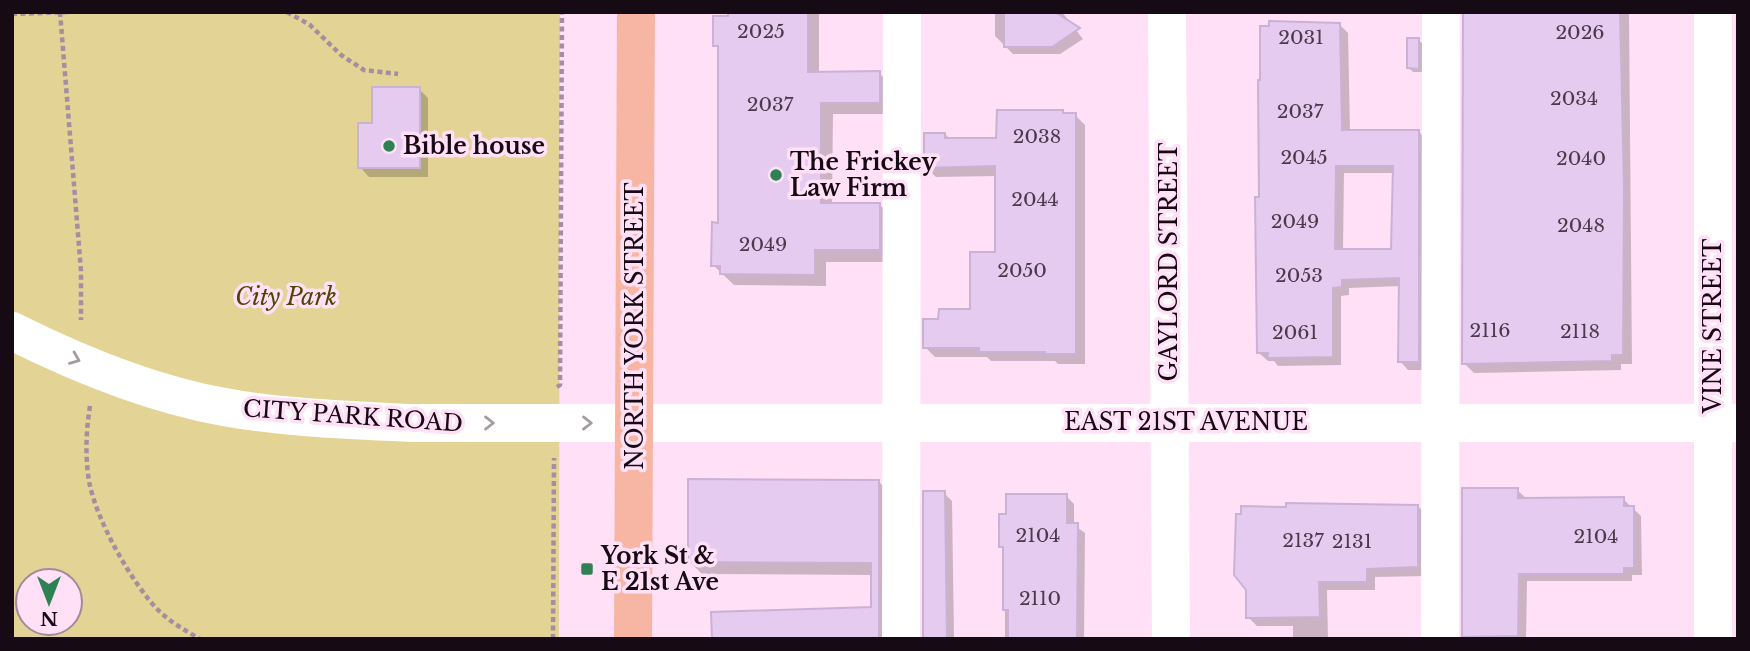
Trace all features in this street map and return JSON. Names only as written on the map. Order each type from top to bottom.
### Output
[{"type":"main road","name":"NORTH YORK STREET","points":[[633,639],[636,12]]},
{"type":"street","points":[[901,639],[902,12]]},
{"type":"street","name":"GAYLORD STREET","points":[[1167,12],[1171,639]]},
{"type":"street","points":[[1440,639],[1441,12]]},
{"type":"street","name":"VINE STREET","points":[[1713,12],[1725,423],[1721,618]]},
{"type":"street","name":"CITY PARK ROAD","points":[[12,331],[109,373],[168,394],[222,407],[273,414],[373,421],[547,410],[634,423]]},
{"type":"street","name":"EAST 21ST AVENUE","points":[[634,423],[1725,423]]},
{"type":"path","points":[[12,14],[71,12]]},
{"type":"path","points":[[287,12],[310,25],[341,55],[364,70],[398,74]]},
{"type":"path","points":[[547,410],[554,390],[560,385],[562,12]]},
{"type":"path","points":[[60,13],[81,271],[81,320]]},
{"type":"path","points":[[91,402],[86,433],[87,454],[89,481],[97,509],[114,545],[135,579],[160,611],[181,629],[200,639]]},
{"type":"path","points":[[554,466],[554,639]]},
{"type":"green space","name":"City Park","points":[[12,12],[560,12],[559,639],[12,639]]},
{"type":"building","points":[[728,12],[808,12],[808,72],[880,71],[880,103],[821,103],[821,203],[880,203],[880,250],[815,250],[815,275],[720,274],[720,266],[711,266],[712,222],[718,223],[718,46],[713,46],[713,16],[728,16]]},
{"type":"building","points":[[1004,12],[1055,12],[1080,28],[1052,47],[1004,47]]},
{"type":"building","points":[[1463,12],[1620,12],[1624,190],[1623,355],[1612,355],[1612,361],[1462,364]]},
{"type":"building","points":[[1269,21],[1340,23],[1342,130],[1419,130],[1419,362],[1398,362],[1399,278],[1342,280],[1342,287],[1333,288],[1333,357],[1268,358],[1268,353],[1257,353],[1255,197],[1259,197],[1258,80],[1260,26],[1269,26]],"holes":[[[1336,166],[1393,166],[1391,249],[1335,249]]]},
{"type":"building","points":[[1407,38],[1419,38],[1419,69],[1407,68]]},
{"type":"building","name":"Bible house","points":[[372,87],[420,87],[420,168],[358,168],[358,123],[372,123]]},
{"type":"building","points":[[997,110],[1063,110],[1063,113],[1076,113],[1076,354],[979,352],[979,348],[923,348],[923,319],[938,319],[939,309],[970,309],[970,252],[995,252],[995,166],[924,168],[924,133],[945,133],[945,138],[996,138]]},
{"type":"building","points":[[688,479],[879,480],[879,639],[712,639],[711,612],[871,607],[871,563],[688,562]]},
{"type":"building","points":[[1462,488],[1518,488],[1518,498],[1624,497],[1624,506],[1634,506],[1634,568],[1624,568],[1624,574],[1519,574],[1518,636],[1462,637]]},
{"type":"building","points":[[923,491],[945,491],[947,639],[923,639]]},
{"type":"building","points":[[1006,494],[1067,494],[1067,523],[1078,523],[1077,639],[1008,639],[1008,610],[1003,610],[1003,547],[999,547],[999,514],[1006,514]]},
{"type":"building","points":[[1286,503],[1418,505],[1418,567],[1367,569],[1367,582],[1319,582],[1320,617],[1246,618],[1246,590],[1234,575],[1236,514],[1241,514],[1241,506],[1286,507]]},
{"type":"place","name":"Bible house","points":[[389,146]]},
{"type":"place","name":"The Frickey Law Firm","points":[[776,175]]},
{"type":"place","name":"York St & E 21st Ave","points":[[587,569]]}]
